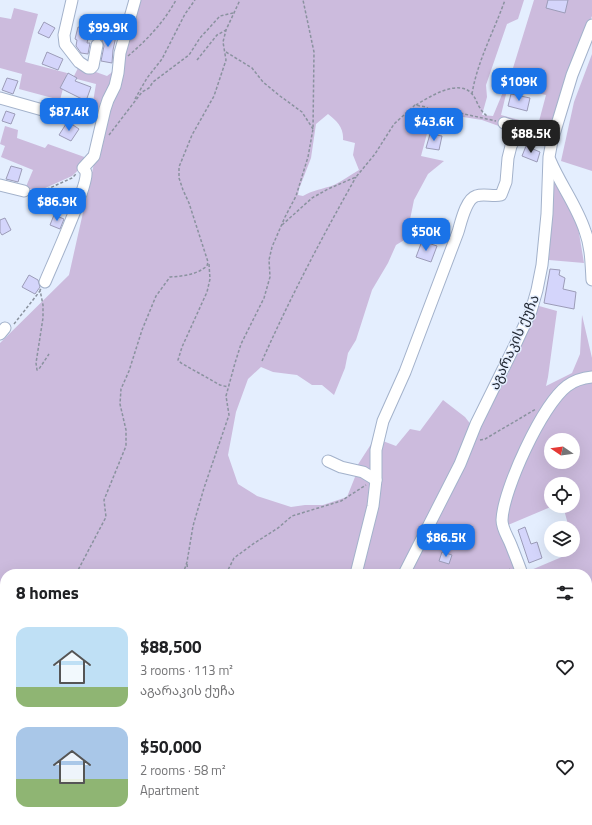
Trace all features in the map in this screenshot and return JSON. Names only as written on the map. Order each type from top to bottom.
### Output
[{"type":"street","points":[[72,0],[64,35],[65,44],[74,57],[88,68],[92,68],[93,66],[97,45]]},
{"type":"street","points":[[43,286],[80,196],[86,178],[84,168],[94,156],[105,109],[115,86],[120,53],[135,0]]},
{"type":"street","name":"აგარაკის ქუჩა","points":[[407,569],[460,464],[476,424],[517,341],[530,311],[537,290],[542,265],[546,231],[549,157],[552,141],[569,82],[592,25]]},
{"type":"street","points":[[0,98],[71,118]]},
{"type":"street","points":[[504,123],[552,141]]},
{"type":"street","points":[[357,569],[373,506],[376,480],[376,450],[383,422],[405,372],[458,232],[463,215],[471,200],[476,196],[501,195],[506,182],[508,158],[511,146],[520,128]]},
{"type":"street","points":[[549,157],[556,175],[578,214],[585,231],[591,253],[592,280]]},
{"type":"street","points":[[0,185],[24,191]]},
{"type":"street","points":[[520,569],[502,524],[505,498],[530,438],[551,405],[565,388],[575,381],[584,378],[592,378]]},
{"type":"street","points":[[328,461],[341,467],[362,472],[376,480]]},
{"type":"path","points":[[119,66],[165,19],[176,0]]},
{"type":"path","points":[[135,101],[146,78],[162,58],[185,14],[195,0]]},
{"type":"path","points":[[228,387],[220,385],[178,360],[182,347],[207,292],[210,279],[208,262],[189,203],[179,178],[179,167],[192,135],[214,96],[226,60],[223,42],[226,30],[240,0]]},
{"type":"path","points":[[185,569],[193,526],[206,481],[229,415],[226,396],[228,387],[241,344],[264,298],[270,277],[269,260],[272,247],[296,196],[308,157],[313,129],[314,52],[303,0]]},
{"type":"path","points":[[472,94],[483,55],[505,0]]},
{"type":"path","points":[[106,138],[142,92],[189,55],[200,38],[220,16],[233,14]]},
{"type":"path","points":[[197,60],[217,35],[226,30]]},
{"type":"path","points":[[224,51],[252,68],[262,82],[302,112],[313,129]]},
{"type":"path","points":[[262,361],[286,308],[356,177],[394,124],[415,105],[447,89],[457,88],[467,90],[472,94],[479,108],[489,119]]},
{"type":"path","points":[[415,105],[426,107],[435,112],[455,112],[504,123]]},
{"type":"path","points":[[24,191],[43,191],[72,178],[84,168]]},
{"type":"path","points":[[281,227],[312,198],[328,189],[356,177]]},
{"type":"path","points":[[79,569],[106,517],[104,500],[126,446],[126,430],[120,404],[121,389],[156,296],[170,277],[188,275],[201,271],[207,266],[208,262]]},
{"type":"path","points":[[3,331],[9,330],[43,286]]},
{"type":"path","points":[[43,286],[42,318],[36,362],[37,370],[49,354]]},
{"type":"path","points":[[468,443],[485,439],[540,406]]},
{"type":"path","points":[[228,569],[234,558],[278,528],[292,516],[341,501],[376,480]]},
{"type":"path","points":[[187,562],[188,569]]},
{"type":"shaded area","points":[[137,0],[524,0],[518,19],[507,24],[486,85],[487,97],[482,115],[493,116],[513,68],[534,0],[592,0],[592,16],[562,90],[547,143],[482,120],[457,116],[432,115],[421,156],[444,161],[428,174],[414,200],[406,239],[396,245],[388,263],[372,290],[356,340],[348,353],[345,368],[334,395],[322,385],[312,385],[297,375],[273,372],[261,367],[248,379],[236,412],[228,455],[238,484],[257,496],[291,507],[323,505],[347,497],[355,477],[357,466],[375,438],[396,446],[410,429],[420,431],[443,400],[465,417],[472,426],[403,569],[0,569],[0,343],[69,275],[106,110]],"holes":[[[508,86],[546,95],[538,125],[501,115]],[[328,114],[341,128],[343,140],[355,143],[353,155],[359,170],[334,185],[303,196],[298,195],[311,158],[316,124]]]},
{"type":"shaded area","points":[[14,8],[38,14],[25,62],[67,73],[60,100],[19,89],[22,74],[0,68],[0,17],[11,19]]},
{"type":"shaded area","points":[[592,54],[592,171],[561,161],[574,102]]},
{"type":"shaded area","points":[[79,66],[107,76],[115,67],[103,111],[92,108],[96,84],[73,78]]},
{"type":"shaded area","points":[[5,126],[18,130],[17,138],[45,148],[48,144],[90,159],[72,176],[43,189],[25,189],[33,170],[1,157],[5,146],[0,144]]},
{"type":"shaded area","points":[[552,179],[575,217],[584,263],[549,260]]},
{"type":"shaded area","points":[[539,306],[557,311],[546,386],[572,373],[580,354],[582,315],[592,358],[592,569],[533,569],[562,557],[580,557],[580,521],[567,521],[565,513],[580,513],[580,477],[544,477],[544,510],[508,525],[523,569],[412,569],[488,406],[508,374],[523,338]]},
{"type":"building","points":[[548,0],[568,0],[565,13],[546,8]]},
{"type":"building","points":[[44,22],[55,28],[49,38],[38,33]]},
{"type":"building","points":[[78,27],[90,29],[87,43],[90,43],[88,54],[81,53],[76,46],[77,40],[75,39]]},
{"type":"building","points":[[104,33],[116,36],[112,63],[101,61],[104,46],[102,41]]},
{"type":"building","points":[[47,52],[63,59],[58,70],[42,64]]},
{"type":"building","points":[[68,73],[77,78],[75,81],[91,87],[86,101],[60,88]]},
{"type":"building","points":[[7,78],[18,81],[13,94],[2,90]]},
{"type":"building","points":[[511,94],[530,98],[527,111],[508,106]]},
{"type":"building","points":[[6,111],[15,114],[11,124],[2,121]]},
{"type":"building","points":[[66,124],[73,125],[79,129],[71,141],[59,135]]},
{"type":"building","points":[[430,134],[442,136],[439,150],[426,148]]},
{"type":"building","points":[[526,146],[540,152],[537,162],[522,156]]},
{"type":"building","points":[[11,166],[22,169],[18,182],[6,179]]},
{"type":"building","points":[[54,215],[64,219],[60,229],[50,225]]},
{"type":"building","points":[[5,218],[11,230],[2,235],[0,232],[0,220]]},
{"type":"building","points":[[422,241],[437,246],[431,262],[416,257]]},
{"type":"building","points":[[550,269],[560,270],[559,275],[565,278],[563,289],[576,292],[574,309],[544,303]]},
{"type":"building","points":[[29,275],[38,280],[40,287],[35,294],[22,287]]},
{"type":"building","points":[[525,527],[531,544],[537,542],[542,558],[529,563],[518,530]]},
{"type":"building","points":[[442,552],[452,555],[449,564],[439,561]]}]
